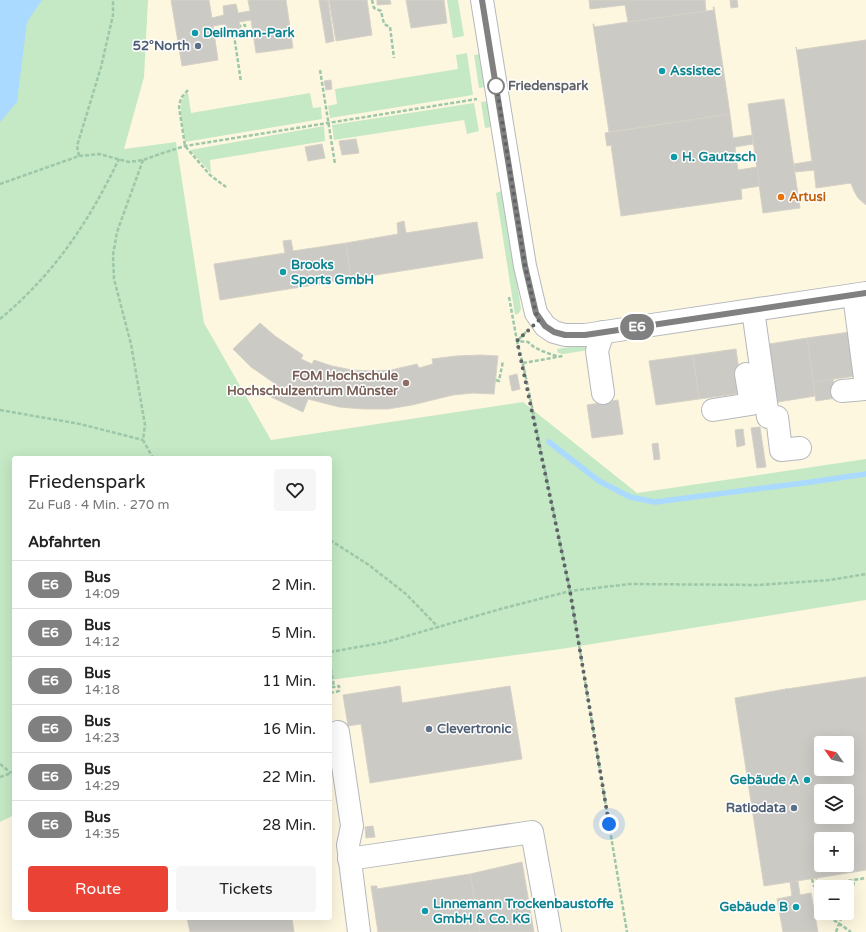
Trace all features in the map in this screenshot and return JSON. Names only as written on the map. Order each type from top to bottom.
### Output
[{"type":"street","points":[[482,0],[525,266],[539,320],[554,332],[565,335],[585,335],[860,294],[866,388],[842,391]]},
{"type":"street","points":[[713,410],[751,404],[745,311]]},
{"type":"street","points":[[745,311],[768,417],[777,417],[781,450],[800,448]]},
{"type":"street","points":[[603,332],[597,351],[603,393]]},
{"type":"street","points":[[338,732],[352,826],[348,845],[359,932]]},
{"type":"street","points":[[349,859],[532,832],[550,932]]},
{"type":"path","points":[[79,156],[77,146],[101,67],[113,15],[113,0]]},
{"type":"path","points":[[372,0],[374,8],[382,11],[384,24],[390,27],[394,58]]},
{"type":"path","points":[[226,28],[222,29],[223,37],[246,33],[245,25],[240,26]]},
{"type":"path","points":[[234,35],[241,82]]},
{"type":"path","points":[[320,70],[335,164]]},
{"type":"path","points":[[188,90],[181,98],[178,107],[185,146],[210,175],[226,187]]},
{"type":"path","points":[[0,184],[79,156],[99,154],[129,162],[143,160],[185,146],[478,99],[479,105]]},
{"type":"path","points":[[0,319],[38,283],[68,248],[100,198],[119,160]]},
{"type":"path","points":[[143,160],[117,232],[113,255],[114,279],[131,344],[145,425],[143,440],[152,456]]},
{"type":"path","points":[[509,297],[570,591],[627,932]]},
{"type":"path","points":[[517,341],[539,320]]},
{"type":"path","points":[[517,341],[528,342],[534,347],[553,355],[566,356],[523,363]]},
{"type":"path","points":[[496,380],[499,381],[502,362]]},
{"type":"path","points":[[0,410],[80,424],[143,440]]},
{"type":"path","points":[[332,541],[369,565],[406,594],[439,628]]},
{"type":"path","points":[[332,652],[386,642],[439,628],[504,608],[570,591],[630,584],[758,585],[830,580],[866,574]]},
{"type":"path","points":[[332,675],[334,687],[338,686],[339,691],[332,693]]},
{"type":"path","points":[[0,764],[12,771]]},
{"type":"path","points":[[0,777],[12,772]]},
{"type":"path","points":[[812,879],[814,886],[866,878]]},
{"type":"path","points":[[834,920],[851,932]]},
{"type":"path","points":[[836,932],[840,920]]},
{"type":"shaded area","points":[[0,0],[866,0],[866,932],[0,932]]},
{"type":"green space","points":[[0,0],[148,0],[144,77],[124,149],[176,142],[204,323],[271,440],[523,402],[637,493],[866,459],[866,600],[561,649],[332,680],[332,456],[12,456],[12,816],[0,822]]},
{"type":"green space","points":[[447,0],[458,0],[464,36],[453,38]]},
{"type":"green space","points":[[467,53],[473,95],[330,118],[328,106],[337,104],[335,89],[458,69],[456,55]]},
{"type":"green space","points":[[481,54],[486,87],[479,88],[474,55]]},
{"type":"green space","points":[[188,93],[191,113],[310,93],[313,108],[321,107],[322,119],[185,142],[181,105],[182,99],[185,94]]},
{"type":"green space","points":[[488,101],[492,127],[485,128],[481,102]]},
{"type":"green space","points":[[474,103],[479,131],[467,134],[464,120],[334,140],[332,125]]},
{"type":"green space","points":[[324,126],[325,141],[210,160],[211,173],[190,150]]},
{"type":"green space","points":[[501,191],[504,193],[521,309],[519,313],[515,315],[496,193]]},
{"type":"green space","points":[[588,344],[589,350],[563,354],[558,353],[557,349]]},
{"type":"water","points":[[0,0],[42,0],[27,22],[17,102],[0,122]]},
{"type":"building","name":"Deilmann-Park","points":[[171,0],[209,0],[212,18],[224,15],[223,6],[236,4],[238,13],[250,11],[248,0],[286,0],[293,48],[256,53],[251,20],[239,22],[241,32],[227,34],[225,24],[213,26],[218,60],[182,66]]},
{"type":"building","points":[[319,0],[328,0],[334,41],[326,43]]},
{"type":"building","points":[[329,0],[367,0],[372,35],[336,41]]},
{"type":"building","points":[[377,0],[390,0],[391,4],[377,5]]},
{"type":"building","points":[[406,0],[444,0],[447,23],[411,28]]},
{"type":"building","points":[[589,0],[705,0],[706,11],[628,22],[625,5],[590,9]]},
{"type":"building","points":[[730,0],[737,0],[738,7],[731,8]]},
{"type":"building","name":"Assistec","points":[[714,7],[730,114],[609,132],[593,24],[594,27],[714,10]]},
{"type":"building","points":[[866,40],[866,205],[858,198],[851,183],[816,188],[814,170],[795,172],[794,164],[812,161],[796,47],[797,50]]},
{"type":"building","points":[[331,80],[332,89],[326,90],[324,81]]},
{"type":"building","points":[[784,99],[800,208],[763,213],[748,104]]},
{"type":"building","name":"H. Gautzsch","points":[[730,114],[733,138],[752,135],[753,144],[735,147],[738,170],[757,167],[760,186],[741,189],[742,199],[621,216],[611,145],[607,146],[605,133]]},
{"type":"building","points":[[356,139],[359,153],[342,155],[339,141]]},
{"type":"building","points":[[322,144],[325,158],[308,161],[305,147]]},
{"type":"building","points":[[404,221],[406,233],[477,222],[483,258],[351,279],[346,243],[398,234],[397,223]]},
{"type":"building","name":"Brooks Sports GmbH","points":[[291,240],[293,251],[346,243],[351,279],[220,300],[214,264],[285,253],[283,241]]},
{"type":"building","points":[[260,323],[275,336],[303,355],[301,359],[312,364],[314,360],[332,366],[352,370],[391,370],[417,364],[419,368],[433,364],[432,359],[456,356],[498,356],[494,394],[473,393],[453,395],[388,409],[339,407],[308,399],[303,412],[271,397],[277,385],[251,367],[233,349]]},
{"type":"building","points":[[850,332],[856,376],[813,382],[807,338]]},
{"type":"building","points":[[807,338],[815,396],[772,403],[763,345]]},
{"type":"building","points":[[736,349],[742,393],[699,399],[693,355]]},
{"type":"building","points":[[693,355],[699,399],[656,405],[649,361]]},
{"type":"building","points":[[517,374],[520,389],[512,391],[509,376]]},
{"type":"building","points":[[833,379],[836,398],[816,401],[813,382]]},
{"type":"building","points":[[618,400],[623,434],[592,438],[587,405]]},
{"type":"building","points":[[760,427],[766,467],[757,468],[751,428]]},
{"type":"building","points":[[743,429],[745,445],[737,447],[735,430]]},
{"type":"building","points":[[658,443],[660,459],[654,460],[652,444]]},
{"type":"building","name":"Gebäude A","points":[[866,677],[866,870],[854,872],[854,832],[814,832],[814,872],[854,872],[817,878],[816,880],[816,878],[764,886],[735,698],[786,688]]},
{"type":"building","points":[[400,686],[402,703],[510,686],[522,759],[370,783],[361,724],[348,726],[343,695]]},
{"type":"building","points":[[373,826],[375,837],[366,838],[365,827]]},
{"type":"building","points":[[522,862],[534,932],[480,932],[470,874]]},
{"type":"building","name":"Linnemann Trockenbaustoffe GmbH & Co. KG","points":[[470,874],[480,932],[378,932],[371,886],[377,886],[377,889]]},
{"type":"building","name":"Gebäude B","points":[[798,881],[800,895],[811,893],[814,920],[816,920],[818,932],[783,932],[777,899],[792,896],[790,882]]},
{"type":"building","points":[[187,920],[292,920],[294,932],[190,932]]},
{"type":"waterway","points":[[549,442],[599,481],[630,497],[655,502],[866,474]]},
{"type":"bus line","name":"E6","points":[[482,0],[525,266],[536,313],[539,320],[545,326],[554,332],[565,335],[585,335],[866,293]]},
{"type":"place","name":"Deilmann-Park","points":[[195,33]]},
{"type":"place","name":"52°North","points":[[198,46]]},
{"type":"place","name":"Assistec","points":[[662,71]]},
{"type":"place","name":"Friedenspark","points":[[496,86]]},
{"type":"place","name":"H. Gautzsch","points":[[674,157]]},
{"type":"place","name":"Artusi","points":[[781,197]]},
{"type":"place","name":"Brooks Sports GmbH","points":[[283,272]]},
{"type":"place","name":"FOM Hochschule Hochschulzentrum Münster","points":[[406,383]]},
{"type":"place","name":"Clevertronic","points":[[429,729]]},
{"type":"place","name":"Gebäude A","points":[[807,780]]},
{"type":"place","name":"Ratiodata","points":[[794,808]]},
{"type":"place","name":"Gebäude B","points":[[796,907]]},
{"type":"place","name":"Linnemann Trockenbaustoffe GmbH & Co. KG","points":[[425,911]]},
{"type":"route","points":[[496,86],[496,83],[525,266],[539,320],[517,341],[523,363],[570,591],[609,824]]}]
